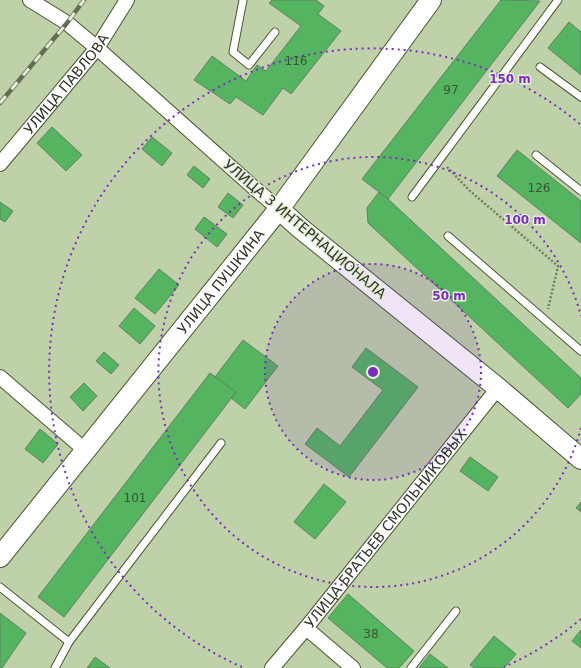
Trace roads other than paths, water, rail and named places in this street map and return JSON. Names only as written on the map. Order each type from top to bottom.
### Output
[{"type":"street","name":"УЛИЦА ПАВЛОВА","points":[[0,164],[98,48],[127,0]]},
{"type":"street","name":"УЛИЦА ПУШКИНА","points":[[0,556],[279,209],[431,0]]},
{"type":"street","name":"УЛИЦА 3 ИНТЕРНАЦИОНАЛА","points":[[36,4],[67,23],[98,48],[300,228],[498,388],[581,459]]},
{"type":"street","points":[[0,377],[85,450]]},
{"type":"street","name":"УЛИЦА БРАТЬЕВ СМОЛЬНИКОВЫХ","points":[[272,668],[306,628],[498,388]]},
{"type":"street","points":[[306,628],[353,668]]},
{"type":"lane","points":[[244,0],[232,52],[249,65],[275,32]]},
{"type":"lane","points":[[412,197],[558,0]]},
{"type":"lane","points":[[540,67],[581,97]]},
{"type":"lane","points":[[536,155],[581,191]]},
{"type":"lane","points":[[448,236],[581,351]]},
{"type":"lane","points":[[55,668],[69,642],[221,443]]},
{"type":"lane","points":[[0,587],[69,642]]},
{"type":"lane","points":[[411,668],[456,612]]},
{"type":"railway","points":[[0,103],[67,23],[84,0]]}]
